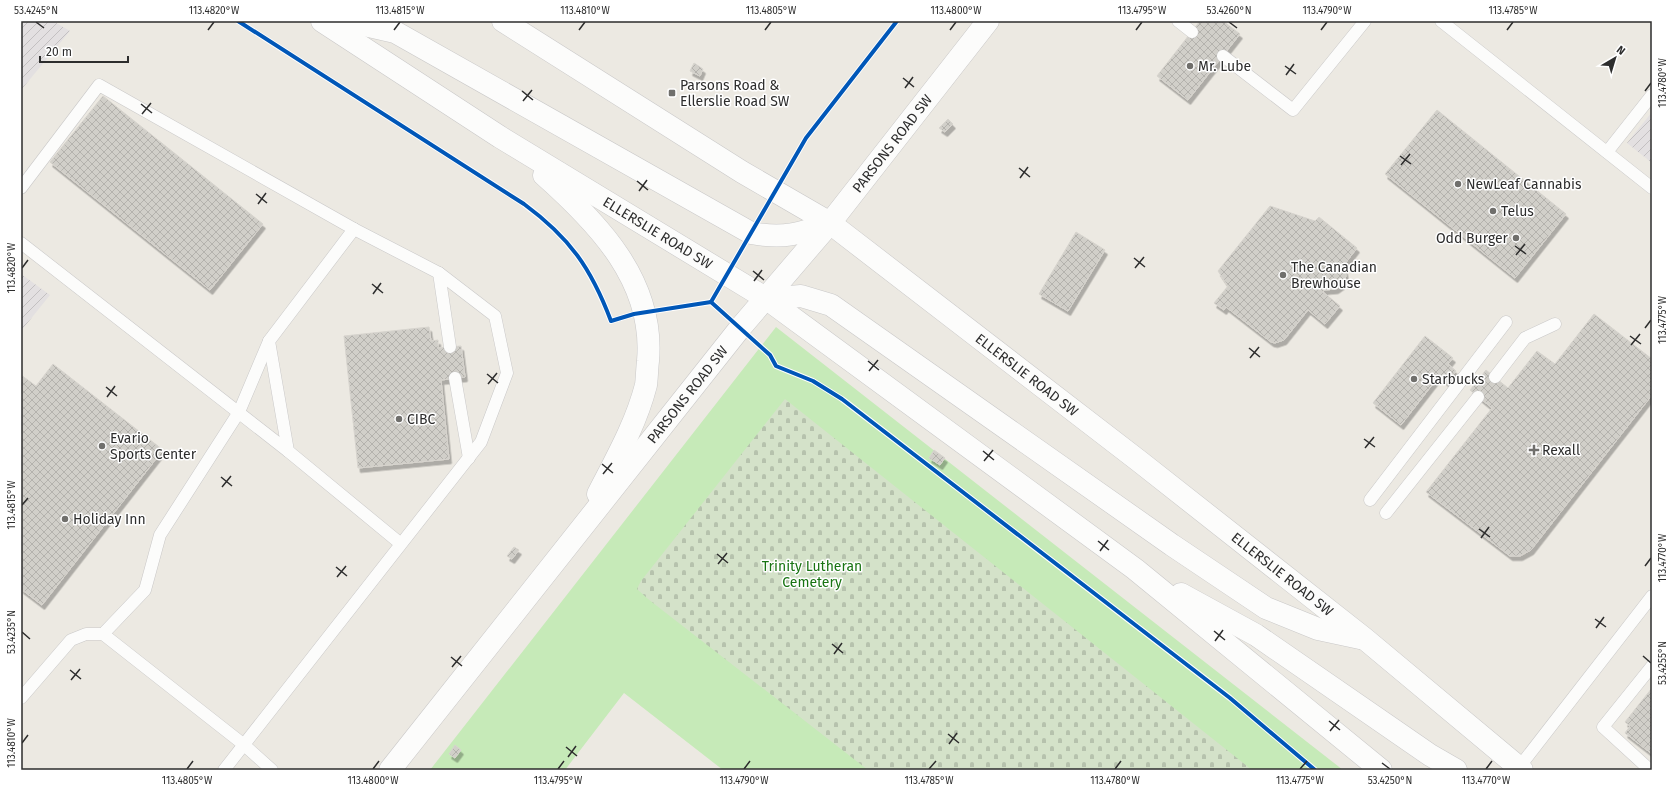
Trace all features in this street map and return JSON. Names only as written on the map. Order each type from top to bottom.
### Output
[{"type":"main road","name":"ELLERSLIE ROAD SW","points":[[322,21],[500,137],[767,299],[1134,569],[1381,770]]},
{"type":"main road","points":[[347,21],[395,32],[751,233],[770,236],[792,236],[830,223]]},
{"type":"main road","name":"ELLERSLIE ROAD SW","points":[[503,21],[742,172],[830,223],[1140,461],[1365,639],[1516,769]]},
{"type":"main road","name":"PARSONS ROAD SW","points":[[390,770],[740,328],[767,299],[830,223],[988,21]]},
{"type":"main road","points":[[500,137],[588,216],[614,247],[633,280],[645,312],[649,348],[646,384],[634,422],[579,533]]},
{"type":"main road","points":[[767,299],[801,296],[831,305],[1172,545],[1266,608],[1318,629],[1365,639]]},
{"type":"main road","points":[[1134,569],[1256,635],[1430,755],[1456,770]]},
{"type":"lane","points":[[1178,21],[1192,32]]},
{"type":"lane","points":[[1223,56],[1293,110],[1365,21]]},
{"type":"lane","points":[[1440,21],[1652,188]]},
{"type":"lane","points":[[21,188],[99,85],[354,229],[439,273],[495,316],[507,373],[482,442],[224,770]]},
{"type":"lane","points":[[1607,152],[1652,95]]},
{"type":"lane","points":[[103,634],[145,590],[160,535],[239,412],[269,341],[354,229]]},
{"type":"lane","points":[[21,243],[239,412],[401,544]]},
{"type":"lane","points":[[439,273],[450,347]]},
{"type":"lane","points":[[1370,500],[1506,322]]},
{"type":"lane","points":[[1495,377],[1524,338],[1555,324]]},
{"type":"lane","points":[[269,341],[288,451]]},
{"type":"lane","points":[[455,378],[469,458]]},
{"type":"lane","points":[[1386,513],[1478,397]]},
{"type":"lane","points":[[1516,769],[1652,596]]},
{"type":"lane","points":[[22,696],[71,640],[86,634],[103,634],[243,744],[272,770]]},
{"type":"lane","points":[[1650,770],[1603,727],[1652,666]]},
{"type":"shaded area","points":[[21,21],[53,21],[70,31],[21,90]]},
{"type":"shaded area","points":[[1652,112],[1652,163],[1627,143]]},
{"type":"shaded area","points":[[21,274],[50,295],[21,331]]},
{"type":"green space","points":[[776,327],[1343,770],[723,770],[624,693],[565,770],[430,770]]},
{"type":"green space","name":"Trinity Lutheran Cemetery","points":[[785,399],[1252,770],[868,770],[648,599],[637,589],[641,581]]},
{"type":"building","name":"Mr. Lube","points":[[1200,21],[1223,21],[1240,34],[1188,100],[1157,76]]},
{"type":"building","points":[[694,63],[703,69],[700,76],[690,71]]},
{"type":"building","points":[[103,96],[263,224],[210,290],[50,162]]},
{"type":"building","points":[[1437,110],[1566,214],[1515,278],[1385,174]]},
{"type":"building","points":[[948,119],[953,124],[945,132],[939,128]]},
{"type":"building","name":"The Canadian Brewhouse","points":[[1270,206],[1315,221],[1319,217],[1357,248],[1344,265],[1346,276],[1343,284],[1336,289],[1325,290],[1323,292],[1340,306],[1325,324],[1308,310],[1284,340],[1275,343],[1271,342],[1226,307],[1224,310],[1214,303],[1228,286],[1218,271]]},
{"type":"building","points":[[1076,232],[1105,250],[1068,311],[1039,294]]},
{"type":"building","name":"Rexall","points":[[1594,314],[1652,359],[1652,395],[1531,550],[1520,556],[1510,556],[1426,492],[1492,408],[1470,390],[1486,370],[1508,388],[1537,351],[1555,364]]},
{"type":"building","name":"CIBC","points":[[429,327],[431,341],[438,340],[438,348],[461,346],[465,377],[441,380],[449,459],[358,468],[344,336]]},
{"type":"building","name":"Starbucks","points":[[1425,336],[1453,358],[1448,364],[1456,371],[1447,383],[1439,376],[1401,425],[1373,403]]},
{"type":"building","name":"Holiday Inn","points":[[53,364],[163,450],[42,605],[21,589],[21,375],[36,386]]},
{"type":"building","points":[[934,450],[945,458],[940,465],[929,458]]},
{"type":"building","points":[[514,547],[519,550],[512,559],[507,556]]},
{"type":"building","points":[[1652,688],[1652,754],[1625,733],[1630,726],[1625,722]]},
{"type":"building","points":[[455,745],[461,750],[455,758],[449,754]]},
{"type":"cycle path","points":[[238,21],[524,204],[554,229],[577,255],[595,285],[611,321],[634,314],[711,302]]},
{"type":"cycle path","points":[[711,302],[806,138],[897,21]]},
{"type":"cycle path","points":[[711,302],[770,355],[776,366],[813,381],[842,399],[1230,698],[1315,770]]},
{"type":"place","name":"Mr. Lube","points":[[1190,66]]},
{"type":"place","name":"Parsons Road & Ellerslie Road SW","points":[[672,93]]},
{"type":"place","name":"NewLeaf Cannabis","points":[[1458,184]]},
{"type":"place","name":"Telus","points":[[1493,211]]},
{"type":"place","name":"Odd Burger","points":[[1516,238]]},
{"type":"place","name":"The Canadian Brewhouse","points":[[1283,275]]},
{"type":"place","name":"Starbucks","points":[[1414,379]]},
{"type":"place","name":"CIBC","points":[[399,419]]},
{"type":"place","name":"Evario Sports Center","points":[[102,446]]},
{"type":"place","name":"Rexall","points":[[1534,450]]},
{"type":"place","name":"Holiday Inn","points":[[65,519]]}]
